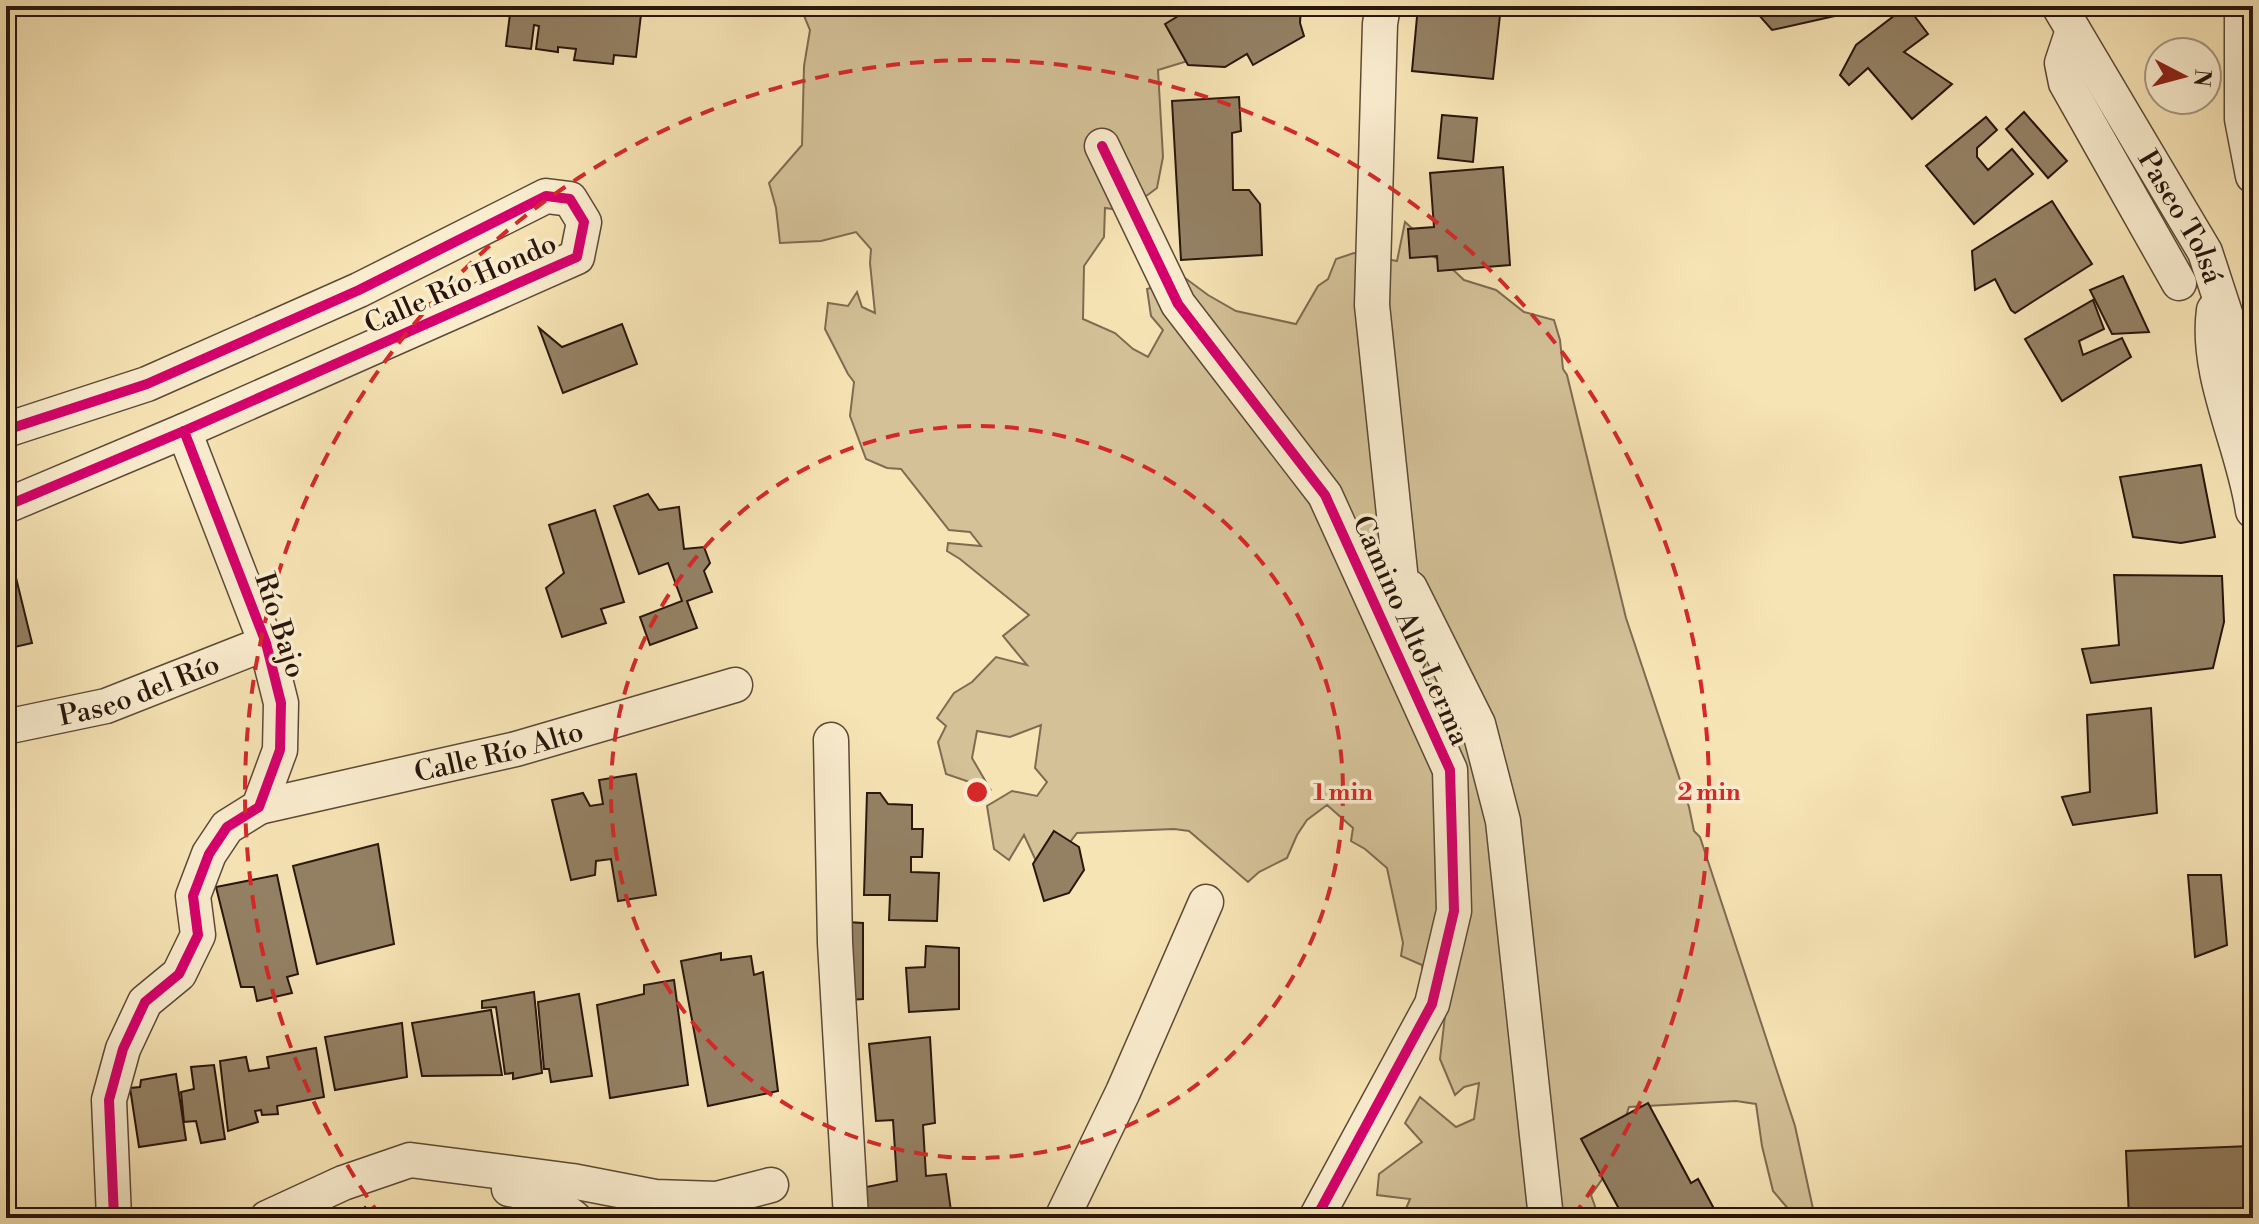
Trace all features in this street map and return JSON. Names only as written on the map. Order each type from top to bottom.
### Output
[{"type":"street","points":[[1383,6],[1372,305],[1413,689]]},
{"type":"street","points":[[2242,6],[2242,119],[2253,176]]},
{"type":"street","points":[[2066,18],[2062,63],[2066,83],[2179,283]]},
{"type":"street","name":"Paseo Tolsá","points":[[2066,18],[2205,252],[2253,399]]},
{"type":"street","name":"Camino Alto Lerma","points":[[1102,146],[1178,304],[1325,495],[1450,770],[1454,911],[1432,1004],[1316,1218]]},
{"type":"street","name":"Calle Río Hondo","points":[[6,429],[147,384],[359,290],[546,196],[570,199],[584,222],[577,257],[184,431],[6,506]]},
{"type":"street","points":[[2217,290],[2211,333],[2214,361],[2249,485],[2253,511]]},
{"type":"street","name":"Río Bajo","points":[[184,431],[266,643],[281,703],[280,750],[259,807]]},
{"type":"street","points":[[1399,567],[1478,724],[1503,821],[1546,1218]]},
{"type":"street","name":"Paseo del Río","points":[[6,725],[106,706],[266,643]]},
{"type":"street","name":"Calle Río Alto","points":[[259,807],[516,749],[735,685]]},
{"type":"street","points":[[831,740],[835,943],[851,1218]]},
{"type":"street","points":[[114,1218],[109,1100],[123,1049],[145,1002],[179,974],[198,935],[193,896],[209,854],[227,827],[259,807]]},
{"type":"street","points":[[1062,1218],[1123,1092],[1206,902]]},
{"type":"street","points":[[267,1218],[343,1183],[410,1160],[572,1181],[655,1197],[717,1199],[771,1185]]},
{"type":"street","points":[[461,1166],[476,1183],[545,1196],[574,1218]]},
{"type":"shaded area","points":[[800,6],[1176,6],[1194,39],[1191,60],[1158,70],[1163,157],[1157,188],[1126,211],[1105,208],[1104,237],[1084,266],[1083,319],[1115,333],[1148,357],[1163,330],[1151,316],[1147,289],[1185,278],[1236,311],[1296,324],[1318,286],[1328,279],[1336,259],[1354,253],[1397,261],[1405,222],[1415,231],[1420,250],[1446,263],[1464,280],[1496,290],[1524,312],[1554,320],[1563,369],[1567,375],[1626,618],[1689,807],[1694,831],[1700,837],[1795,1126],[1815,1218],[1796,1218],[1773,1191],[1756,1104],[1736,1101],[1629,1107],[1608,1171],[1591,1195],[1599,1218],[1402,1218],[1410,1199],[1377,1195],[1379,1174],[1422,1142],[1405,1123],[1420,1097],[1456,1127],[1474,1119],[1479,1083],[1464,1087],[1455,1095],[1440,1059],[1445,1016],[1425,994],[1422,965],[1401,956],[1403,943],[1387,868],[1351,841],[1353,828],[1327,805],[1307,820],[1287,858],[1259,872],[1248,882],[1189,831],[1174,829],[1077,833],[1052,866],[1042,874],[1024,835],[1009,860],[994,849],[987,806],[1012,791],[1037,796],[1047,782],[1035,768],[1041,725],[1010,737],[977,731],[972,758],[990,789],[946,774],[938,742],[946,726],[937,718],[954,693],[972,682],[996,657],[1027,665],[1003,636],[1029,615],[947,551],[948,543],[981,546],[970,532],[949,530],[901,469],[887,468],[866,459],[850,416],[854,382],[825,329],[828,303],[848,306],[857,292],[862,307],[875,313],[871,249],[856,232],[821,241],[780,243],[769,183],[802,145],[804,66],[810,30]]},
{"type":"building","points":[[6,6],[25,6],[6,16]]},
{"type":"building","points":[[511,6],[538,6],[537,13],[555,14],[555,6],[642,6],[636,57],[614,55],[613,64],[574,60],[576,49],[558,47],[558,52],[536,49],[539,26],[534,25],[531,49],[506,46]]},
{"type":"building","points":[[1195,6],[1264,6],[1267,12],[1277,6],[1301,6],[1300,23],[1304,36],[1253,65],[1247,54],[1225,67],[1188,65],[1165,24]]},
{"type":"building","points":[[1418,6],[1501,6],[1493,79],[1412,71]]},
{"type":"building","points":[[1751,6],[1856,6],[1848,13],[1772,30]]},
{"type":"building","points":[[1907,6],[1928,34],[1904,52],[1952,84],[1912,119],[1868,68],[1849,85],[1840,75],[1856,45]]},
{"type":"building","points":[[1239,97],[1241,131],[1232,133],[1233,190],[1249,190],[1260,204],[1262,255],[1181,260],[1172,101]]},
{"type":"building","points":[[2024,112],[2067,161],[2048,178],[2006,129]]},
{"type":"building","points":[[1442,115],[1477,118],[1473,162],[1438,158]]},
{"type":"building","points":[[1986,117],[1997,130],[1977,148],[1977,157],[1988,170],[2012,149],[2033,174],[1974,224],[1926,166]]},
{"type":"building","points":[[1503,167],[1510,265],[1438,271],[1437,256],[1410,258],[1408,229],[1434,227],[1430,173]]},
{"type":"building","points":[[2052,201],[2092,264],[2015,313],[1995,279],[1975,290],[1972,251]]},
{"type":"building","points":[[2123,276],[2149,332],[2112,334],[2090,290]]},
{"type":"building","points":[[2093,300],[2104,329],[2079,341],[2083,355],[2122,338],[2131,357],[2062,401],[2025,339]]},
{"type":"building","points":[[622,324],[637,364],[563,393],[539,328],[562,347]]},
{"type":"building","points":[[2201,465],[2215,537],[2181,543],[2133,537],[2120,477]]},
{"type":"building","points":[[648,494],[659,510],[679,507],[684,549],[704,547],[710,563],[704,571],[712,592],[687,601],[697,628],[650,645],[640,617],[682,601],[668,563],[639,574],[614,506]]},
{"type":"building","points":[[595,510],[624,602],[601,609],[606,623],[562,637],[546,588],[564,573],[549,525]]},
{"type":"building","points":[[6,537],[32,643],[6,649]]},
{"type":"building","points":[[2114,575],[2222,576],[2224,622],[2213,668],[2091,683],[2082,649],[2119,645]]},
{"type":"building","points":[[2151,708],[2157,813],[2073,825],[2062,797],[2090,792],[2087,715]]},
{"type":"building","points":[[636,774],[656,895],[618,901],[611,859],[596,861],[595,875],[571,880],[552,800],[583,793],[590,806],[603,804],[599,780]]},
{"type":"building","points":[[867,793],[880,793],[888,804],[912,805],[912,829],[923,829],[922,857],[911,857],[911,872],[939,873],[937,921],[889,920],[890,895],[864,895]]},
{"type":"building","points":[[1054,831],[1079,847],[1084,870],[1069,893],[1044,901],[1033,864]]},
{"type":"building","points":[[378,844],[394,944],[317,964],[293,866]]},
{"type":"building","points":[[277,875],[298,974],[287,977],[292,993],[257,1001],[254,987],[241,987],[216,887]]},
{"type":"building","points":[[2188,875],[2221,875],[2227,945],[2195,957]]},
{"type":"building","points":[[830,921],[863,923],[863,999],[834,1001]]},
{"type":"building","points":[[926,946],[959,948],[959,1009],[909,1012],[906,968],[925,967]]},
{"type":"building","points":[[721,953],[721,960],[751,956],[754,975],[763,972],[778,1091],[708,1106],[681,961]]},
{"type":"building","points":[[674,980],[688,1085],[610,1098],[597,1005],[644,994],[644,985]]},
{"type":"building","points":[[534,992],[542,1073],[513,1079],[513,1073],[505,1074],[496,1007],[482,1008],[482,1001]]},
{"type":"building","points":[[579,994],[592,1076],[551,1082],[549,1069],[544,1069],[538,1002]]},
{"type":"building","points":[[491,1010],[502,1075],[422,1076],[412,1023]]},
{"type":"building","points":[[402,1023],[407,1077],[335,1090],[325,1037]]},
{"type":"building","points":[[930,1037],[935,1123],[923,1125],[926,1176],[946,1174],[951,1211],[905,1218],[858,1218],[856,1189],[897,1181],[893,1120],[876,1121],[869,1044]]},
{"type":"building","points":[[316,1048],[324,1097],[277,1106],[278,1114],[262,1115],[261,1110],[255,1111],[258,1122],[228,1131],[220,1061],[246,1057],[249,1071],[269,1068],[267,1057]]},
{"type":"building","points":[[214,1065],[225,1139],[201,1143],[196,1121],[184,1122],[181,1092],[194,1089],[191,1067]]},
{"type":"building","points":[[176,1074],[186,1140],[139,1147],[130,1088],[140,1087],[141,1080]]},
{"type":"building","points":[[1648,1103],[1691,1183],[1698,1179],[1719,1218],[1624,1218],[1581,1139]]},
{"type":"building","points":[[2250,1146],[2253,1218],[2129,1218],[2126,1151]]},
{"type":"building","points":[[540,1204],[554,1218],[527,1218]]},
{"type":"building","points":[[365,1207],[376,1218],[355,1218]]},
{"type":"cycle path","points":[[1102,146],[1178,304],[1325,495],[1450,770],[1454,911],[1432,1004],[1316,1218]]},
{"type":"cycle path","points":[[6,430],[147,384],[359,290],[546,196],[570,199],[584,222],[577,257],[184,431],[6,506]]},
{"type":"cycle path","points":[[114,1218],[109,1100],[123,1049],[145,1002],[179,974],[198,935],[193,896],[209,854],[227,827],[259,807],[280,750],[281,703],[266,643],[184,431]]}]
